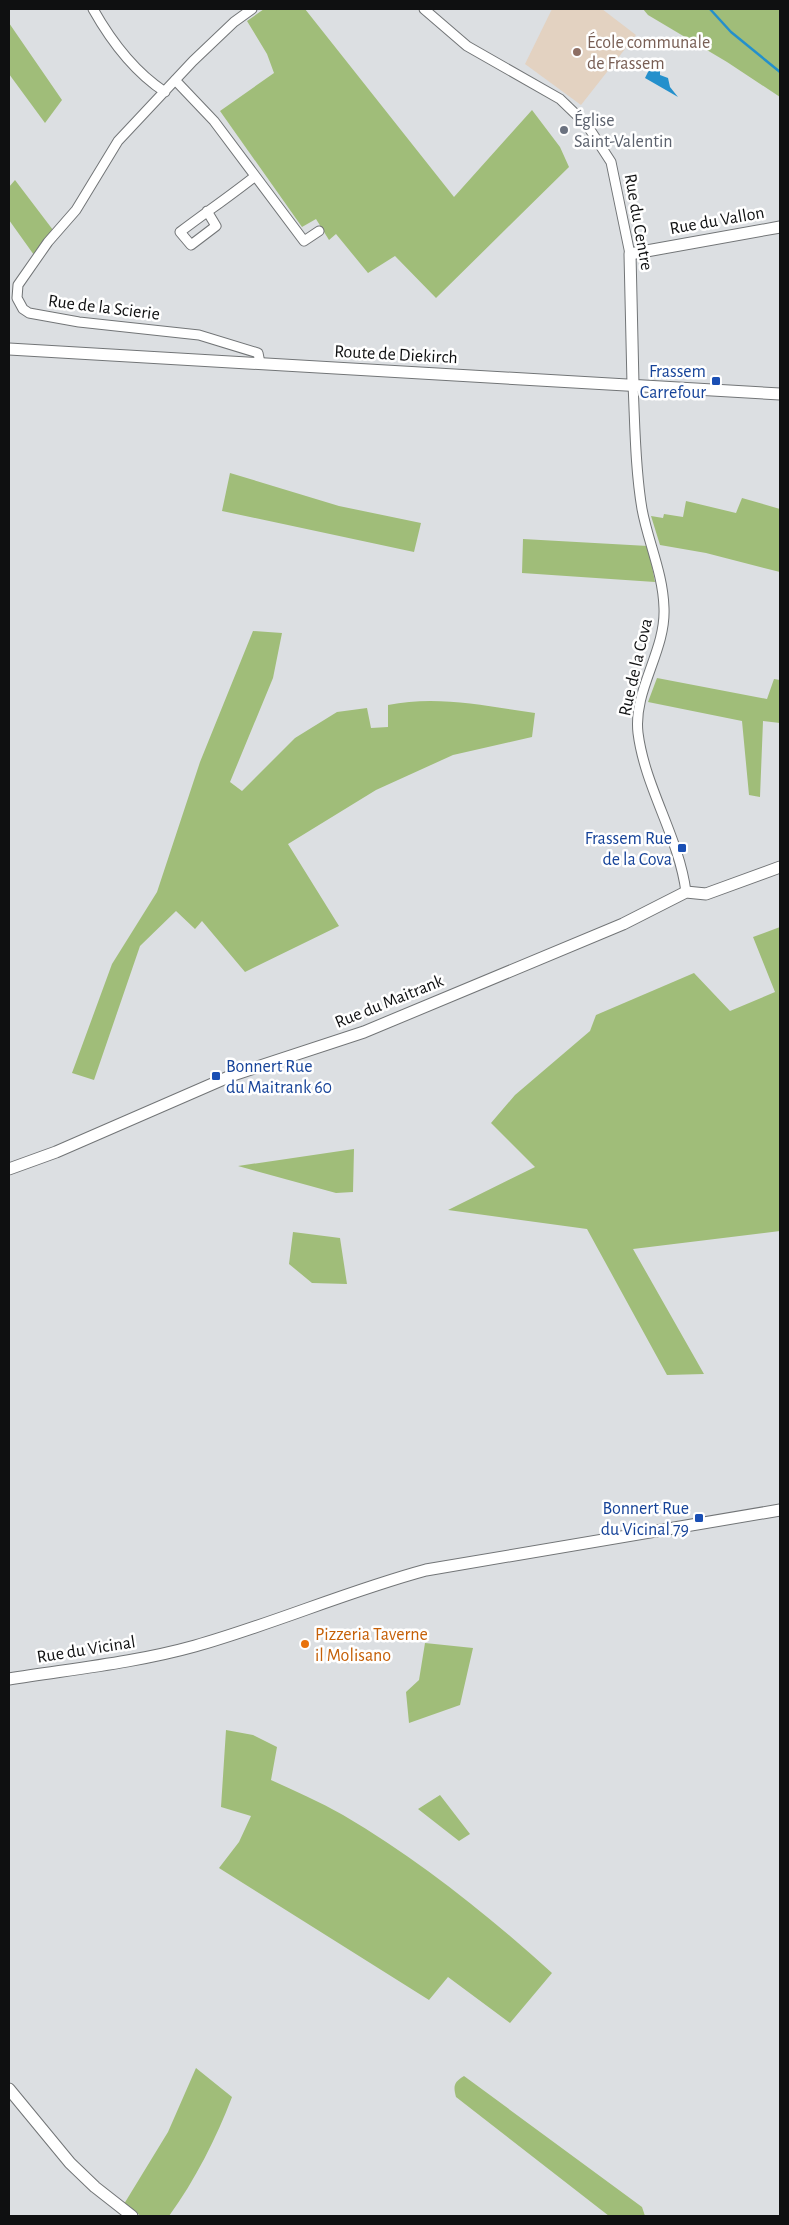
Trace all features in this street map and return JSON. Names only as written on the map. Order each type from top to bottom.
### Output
[{"type":"street","points":[[93,9],[134,68],[146,80],[165,92],[234,22],[252,9]]},
{"type":"street","name":"Rue du Centre","points":[[424,9],[460,41],[560,99],[587,125],[611,162],[630,254],[633,384]]},
{"type":"street","points":[[175,80],[214,121],[254,177],[304,241],[319,231]]},
{"type":"street","name":"Rue de la Scierie","points":[[165,92],[118,142],[76,210],[48,242],[18,285],[17,298],[23,309],[28,312],[79,322],[199,335],[258,353],[260,363]]},
{"type":"street","points":[[207,211],[254,177]]},
{"type":"street","name":"Rue du Vallon","points":[[630,254],[780,227]]},
{"type":"street","name":"Route de Diekirch","points":[[9,349],[780,394]]},
{"type":"street","name":"Rue de la Cova","points":[[633,384],[642,510],[656,553],[664,606],[664,623],[660,643],[641,699],[637,723],[643,756],[674,844],[686,892]]},
{"type":"street","name":"Rue du Maitrank","points":[[9,1169],[56,1152],[233,1075],[364,1032],[623,924],[686,892],[706,894],[780,867]]},
{"type":"street","name":"Rue du Vicinal","points":[[9,1679],[168,1653],[250,1628],[383,1582],[426,1570],[780,1510]]},
{"type":"street","points":[[9,2089],[70,2163],[95,2187],[132,2216]]},
{"type":"shaded area","name":"École communale de Frassem","points":[[552,9],[602,9],[636,35],[581,105],[525,64]]},
{"type":"green space","points":[[264,9],[305,9],[454,197],[532,110],[560,147],[569,167],[436,298],[395,256],[368,273],[336,234],[329,240],[316,219],[302,227],[220,111],[274,73],[267,54],[247,21]]},
{"type":"green space","points":[[643,9],[780,9],[780,97],[727,62],[648,15]]},
{"type":"green space","points":[[9,23],[62,100],[45,123],[9,74]]},
{"type":"green space","points":[[15,180],[53,230],[34,255],[9,220],[9,187]]},
{"type":"green space","points":[[230,473],[339,506],[421,523],[414,552],[222,511]]},
{"type":"green space","points":[[742,498],[780,509],[780,572],[706,553],[660,545],[651,516],[663,518],[664,514],[683,517],[686,501],[736,513]]},
{"type":"green space","points":[[523,539],[648,546],[655,582],[522,573]]},
{"type":"green space","points":[[253,631],[282,633],[273,678],[230,782],[242,791],[295,738],[337,712],[367,708],[371,728],[388,727],[388,705],[406,702],[443,701],[480,705],[535,713],[532,737],[453,755],[376,790],[288,844],[339,926],[245,972],[202,921],[195,929],[176,911],[140,946],[94,1080],[72,1073],[112,964],[157,892],[200,762]]},
{"type":"green space","points":[[657,678],[767,699],[774,679],[780,680],[780,723],[763,721],[760,797],[749,795],[742,721],[648,702]]},
{"type":"green space","points":[[780,927],[780,1231],[633,1249],[704,1374],[667,1375],[587,1229],[448,1210],[535,1167],[491,1123],[515,1095],[590,1031],[596,1015],[694,973],[730,1011],[775,992],[753,937]]},
{"type":"green space","points":[[354,1149],[353,1192],[336,1193],[238,1166]]},
{"type":"green space","points":[[293,1232],[340,1238],[347,1284],[312,1283],[289,1264]]},
{"type":"green space","points":[[425,1643],[473,1648],[460,1705],[409,1723],[406,1692],[419,1680]]},
{"type":"green space","points":[[226,1730],[253,1735],[277,1747],[271,1780],[343,1815],[398,1850],[478,1909],[552,1973],[510,2023],[448,1977],[429,2000],[219,1868],[239,1842],[251,1816],[221,1807]]},
{"type":"green space","points":[[440,1795],[470,1834],[459,1841],[418,1809]]},
{"type":"green space","points":[[196,2068],[232,2097],[204,2159],[188,2188],[169,2216],[141,2216],[124,2204],[168,2132]]},
{"type":"green space","points":[[464,2076],[642,2207],[645,2216],[609,2216],[456,2097],[455,2085]]},
{"type":"water","points":[[655,66],[660,70],[660,75],[668,78],[670,87],[678,97],[645,78],[649,70]]},
{"type":"waterway","points":[[710,9],[731,32],[780,72]]},
{"type":"place","name":"École communale de Frassem","points":[[577,52]]},
{"type":"place","name":"Église Saint-Valentin","points":[[564,130]]},
{"type":"place","name":"Frassem Carrefour","points":[[716,381]]},
{"type":"place","name":"Frassem Rue de la Cova","points":[[682,848]]},
{"type":"place","name":"Bonnert Rue du Maitrank 60","points":[[216,1076]]},
{"type":"place","name":"Bonnert Rue du Vicinal 79","points":[[699,1518]]},
{"type":"place","name":"Pizzeria Taverne il Molisano","points":[[305,1644]]}]
